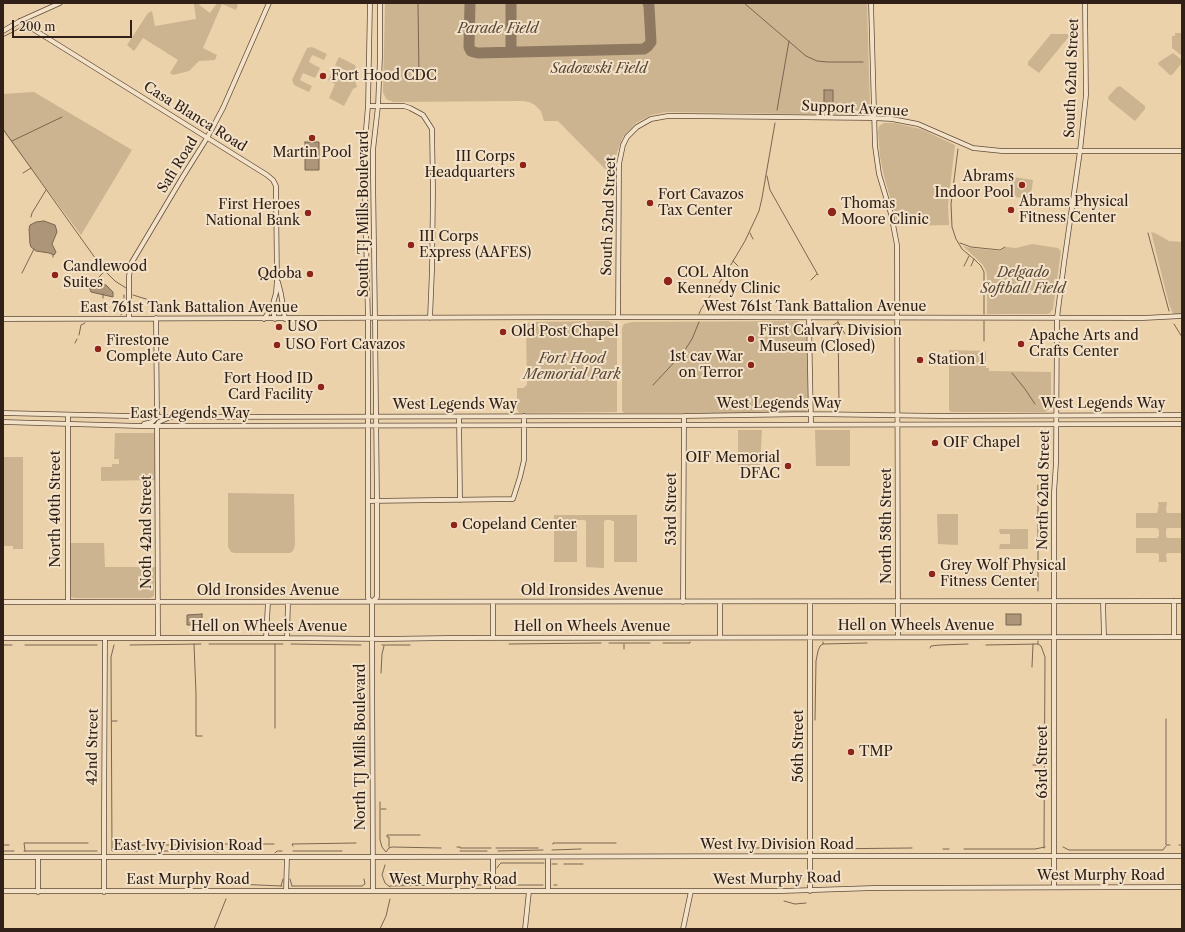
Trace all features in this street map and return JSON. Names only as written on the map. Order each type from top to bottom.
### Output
[{"type":"street","points":[[3,31],[20,21],[60,3]]},
{"type":"street","name":"Safi Road","points":[[129,318],[129,276],[132,262],[207,138],[223,108],[269,3]]},
{"type":"street","name":"South TJ Mills Boulevard","points":[[368,425],[368,319],[364,153],[368,106],[370,3]]},
{"type":"street","name":"South TJ Mills Boulevard","points":[[376,425],[373,150],[378,106],[380,3]]},
{"type":"street","name":"North 58th Street","points":[[871,3],[873,118],[875,146],[878,167],[891,214],[897,245],[898,637]]},
{"type":"street","name":"South 62nd Street","points":[[1056,415],[1057,318],[1080,151],[1086,95],[1085,3]]},
{"type":"street","name":"Casa Blanca Road","points":[[20,21],[267,175],[275,183],[276,294],[272,307],[264,319]]},
{"type":"street","points":[[368,106],[404,106],[410,108],[421,113],[432,129],[432,270],[430,318]]},
{"type":"street","name":"Support Avenue","points":[[642,123],[651,119],[668,116],[873,118],[892,119],[918,124],[974,148],[1002,151],[1182,151]]},
{"type":"street","name":"South 52nd Street","points":[[618,317],[619,164],[623,145],[627,137],[642,123]]},
{"type":"street","name":"Casa Blanca Road","points":[[277,279],[285,319]]},
{"type":"street","name":"Casa Blanca Road","points":[[272,307],[275,319]]},
{"type":"street","name":"West 761st Tank Battalion Avenue","points":[[375,319],[618,317],[1143,318],[1182,316]]},
{"type":"street","points":[[140,426],[152,422],[157,417],[156,318]]},
{"type":"street","points":[[809,318],[811,424]]},
{"type":"street","name":"East 761st Tank Battalion Avenue","points":[[3,319],[375,319]]},
{"type":"street","name":"East Legends Way","points":[[3,413],[157,417],[376,416]]},
{"type":"street","name":"West Legends Way","points":[[376,416],[684,416],[811,414],[898,416],[1182,415]]},
{"type":"street","name":"North 40th Street","points":[[68,415],[68,602]]},
{"type":"street","name":"North 62nd Street","points":[[1054,637],[1054,493],[1056,463],[1056,415]]},
{"type":"street","points":[[459,416],[460,500]]},
{"type":"street","points":[[368,501],[513,499],[524,460],[524,416]]},
{"type":"street","name":"53rd Street","points":[[683,602],[684,416]]},
{"type":"street","points":[[157,425],[160,421],[172,417]]},
{"type":"street","name":"East Legends Way","points":[[3,422],[140,426],[376,425]]},
{"type":"street","name":"West Legends Way","points":[[376,425],[1182,424]]},
{"type":"street","name":"Noth 42nd Street","points":[[157,425],[158,638]]},
{"type":"street","name":"North TJ Mills Boulevard","points":[[368,425],[368,598],[372,602],[373,891]]},
{"type":"street","name":"North TJ Mills Boulevard","points":[[372,602],[377,597],[376,425]]},
{"type":"street","points":[[1174,601],[1174,637]]},
{"type":"street","name":"Old Ironsides Avenue","points":[[3,602],[493,603],[1182,601]]},
{"type":"street","points":[[266,638],[268,602]]},
{"type":"street","points":[[287,638],[288,602]]},
{"type":"street","points":[[720,602],[720,638]]},
{"type":"street","name":"56th Street","points":[[810,602],[810,891]]},
{"type":"street","points":[[1103,602],[1104,637]]},
{"type":"street","points":[[493,603],[493,638]]},
{"type":"street","name":"63rd Street","points":[[1054,637],[1054,887]]},
{"type":"street","name":"Hell on Wheels Avenue","points":[[3,638],[372,639],[1182,637]]},
{"type":"street","name":"42nd Street","points":[[104,892],[105,638]]},
{"type":"street","name":"West Ivy Division Road","points":[[373,857],[1182,856]]},
{"type":"street","name":"East Ivy Division Road","points":[[3,857],[373,857]]},
{"type":"street","points":[[38,857],[38,892]]},
{"type":"street","points":[[286,891],[287,857]]},
{"type":"street","points":[[493,857],[493,891]]},
{"type":"street","points":[[548,857],[548,891]]},
{"type":"street","name":"West Murphy Road","points":[[373,891],[810,891],[874,888],[1182,887]]},
{"type":"street","name":"East Murphy Road","points":[[3,892],[373,891]]},
{"type":"street","points":[[525,929],[529,891]]},
{"type":"street","points":[[683,929],[691,891]]},
{"type":"green space","points":[[197,3],[210,13],[217,3],[236,3],[238,5],[236,10],[222,4],[203,48],[217,55],[215,60],[199,61],[189,71],[173,75],[170,73],[178,60],[143,38],[134,51],[127,45],[148,13],[152,11],[155,26],[196,19],[194,4]]},
{"type":"green space","name":"Sadowski Field","points":[[385,3],[867,3],[870,107],[867,112],[861,115],[667,112],[651,115],[636,123],[623,137],[615,160],[615,174],[610,174],[558,121],[544,121],[541,111],[529,102],[393,102],[386,99],[383,92]]},
{"type":"green space","points":[[1175,33],[1182,33],[1182,56],[1172,48],[1172,36],[1175,36]]},
{"type":"green space","points":[[1051,34],[1071,34],[1039,73],[1028,65],[1028,62]]},
{"type":"green space","points":[[312,47],[327,54],[324,60],[312,55],[309,62],[320,68],[315,78],[303,73],[300,80],[312,86],[309,92],[294,85],[292,80],[307,48]]},
{"type":"green space","points":[[1173,53],[1182,60],[1182,63],[1172,75],[1170,75],[1158,64]]},
{"type":"green space","points":[[339,57],[355,65],[357,71],[354,77],[357,87],[353,89],[344,106],[329,98],[335,84],[328,80],[332,73],[343,79],[347,71],[335,65]]},
{"type":"green space","points":[[1120,86],[1145,106],[1145,109],[1135,121],[1109,100],[1108,97],[1117,87]]},
{"type":"green space","points":[[34,92],[132,150],[81,235],[3,131],[3,94]]},
{"type":"green space","points":[[884,123],[895,123],[921,129],[955,145],[948,205],[949,225],[898,226],[880,157],[878,131],[879,126]]},
{"type":"green space","name":"Abrams Indoor Pool","points":[[1013,177],[1033,180],[1031,195],[1032,199],[1005,196],[1005,190],[1011,190]]},
{"type":"green space","points":[[1151,232],[1169,241],[1182,242],[1182,314],[1173,314],[1169,304]]},
{"type":"green space","name":"Delgado Softball Field","points":[[1032,244],[1058,248],[1061,251],[1053,309],[1047,314],[987,314],[986,271],[983,265],[963,246],[1000,251],[1006,247],[1016,248]]},
{"type":"green space","name":"Fort Hood Memorial Park","points":[[608,321],[614,324],[617,332],[617,412],[519,413],[517,409],[517,388],[523,388],[527,384],[526,326],[528,323]]},
{"type":"green space","points":[[798,321],[806,326],[807,330],[808,408],[805,413],[624,413],[622,411],[622,328],[624,324],[632,322]]},
{"type":"green space","points":[[949,350],[986,351],[986,368],[989,368],[989,371],[1051,372],[1051,408],[1045,412],[951,412],[949,410]]},
{"type":"green space","points":[[738,430],[762,430],[760,468],[738,468]]},
{"type":"green space","points":[[815,430],[850,430],[850,466],[816,466]]},
{"type":"green space","points":[[115,433],[154,433],[155,480],[101,481],[101,467],[112,467],[112,464],[119,464],[119,459],[114,459]]},
{"type":"green space","points":[[3,457],[23,457],[23,549],[13,549],[13,546],[3,546]]},
{"type":"green space","points":[[228,493],[294,494],[295,545],[293,551],[290,553],[231,552],[228,547]]},
{"type":"green space","points":[[1158,502],[1167,502],[1167,513],[1182,513],[1182,528],[1167,528],[1166,536],[1167,538],[1182,538],[1182,553],[1167,553],[1167,562],[1158,562],[1158,553],[1136,553],[1136,538],[1157,538],[1159,536],[1159,530],[1157,528],[1136,528],[1136,513],[1157,513],[1159,505]]},
{"type":"green space","points":[[937,514],[958,514],[958,545],[938,544]]},
{"type":"green space","points":[[554,515],[637,515],[637,562],[614,562],[614,521],[606,520],[604,521],[604,568],[586,567],[586,521],[579,520],[577,521],[577,562],[554,562]]},
{"type":"green space","points":[[999,529],[1028,529],[1028,549],[999,549],[1000,544],[1010,544],[1010,534],[1000,534]]},
{"type":"green space","points":[[70,543],[104,543],[105,567],[155,567],[154,596],[150,598],[71,597]]},
{"type":"shaded area","points":[[824,90],[833,90],[833,108],[824,108]]},
{"type":"shaded area","points":[[305,142],[319,142],[319,170],[305,170]]},
{"type":"shaded area","points":[[44,221],[55,225],[56,228],[57,232],[52,244],[56,252],[54,255],[36,251],[30,244],[30,225],[36,222]]},
{"type":"shaded area","points":[[94,283],[106,285],[113,292],[113,297],[91,292],[89,287]]},
{"type":"shaded area","points":[[202,614],[202,625],[187,625],[187,615]]},
{"type":"shaded area","points":[[1006,614],[1021,614],[1021,625],[1006,625]]},
{"type":"waterway","points":[[418,3],[419,76]]},
{"type":"waterway","points":[[744,3],[806,56],[817,61],[863,62]]},
{"type":"waterway","points":[[3,37],[22,27]]},
{"type":"waterway","points":[[777,110],[789,41]]},
{"type":"waterway","points":[[12,141],[62,117]]},
{"type":"waterway","points":[[699,314],[745,241],[759,211],[775,123]]},
{"type":"waterway","points":[[3,129],[103,269],[115,281],[126,288]]},
{"type":"waterway","points":[[958,149],[951,204],[952,227],[956,239],[962,249],[981,266],[984,272],[984,314]]},
{"type":"waterway","points":[[23,173],[31,168]]},
{"type":"waterway","points":[[767,176],[770,190],[818,275]]},
{"type":"waterway","points":[[31,217],[46,190]]},
{"type":"waterway","points":[[750,233],[753,239]]},
{"type":"waterway","points":[[1148,233],[1169,311]]},
{"type":"waterway","points":[[960,243],[971,247],[1000,250],[1005,247]]},
{"type":"waterway","points":[[22,273],[34,249]]},
{"type":"waterway","points":[[964,266],[969,256]]},
{"type":"waterway","points":[[971,266],[974,259]]},
{"type":"waterway","points":[[733,261],[738,266]]},
{"type":"waterway","points":[[97,283],[98,278],[105,271]]},
{"type":"waterway","points":[[811,280],[817,274]]},
{"type":"waterway","points":[[121,315],[124,310],[124,295]]},
{"type":"waterway","points":[[133,295],[159,303],[163,309]]},
{"type":"waterway","points":[[838,321],[839,405]]},
{"type":"waterway","points":[[984,321],[984,341]]},
{"type":"waterway","points":[[653,385],[683,353],[692,339],[699,322]]},
{"type":"waterway","points":[[830,327],[838,322],[845,334]]},
{"type":"waterway","points":[[79,335],[81,325],[85,323]]},
{"type":"waterway","points":[[1174,324],[1182,337]]},
{"type":"waterway","points":[[834,331],[838,328]]},
{"type":"waterway","points":[[75,343],[77,339]]},
{"type":"waterway","points":[[1012,373],[1035,404]]},
{"type":"waterway","points":[[1038,485],[1038,591]]},
{"type":"waterway","points":[[986,645],[1038,644],[1038,641]]},
{"type":"waterway","points":[[663,643],[690,642]]},
{"type":"waterway","points":[[823,642],[823,644],[867,643]]},
{"type":"waterway","points":[[509,644],[601,643]]},
{"type":"waterway","points":[[609,643],[650,643]]},
{"type":"waterway","points":[[194,644],[196,736],[202,736]]},
{"type":"waterway","points":[[130,645],[201,644]]},
{"type":"waterway","points":[[209,644],[283,644]]},
{"type":"waterway","points":[[275,644],[275,728]]},
{"type":"waterway","points":[[291,644],[361,645]]},
{"type":"waterway","points":[[624,644],[624,649]]},
{"type":"waterway","points":[[815,720],[816,661],[820,646],[823,644]]},
{"type":"waterway","points":[[930,648],[931,646],[940,645],[968,644]]},
{"type":"waterway","points":[[1032,667],[1033,644]]},
{"type":"waterway","points":[[1038,644],[1041,646],[1045,657],[1044,848]]},
{"type":"waterway","points":[[3,645],[12,645]]},
{"type":"waterway","points":[[25,645],[97,645]]},
{"type":"waterway","points":[[114,645],[111,657],[112,851],[142,851]]},
{"type":"waterway","points":[[382,645],[410,645]]},
{"type":"waterway","points":[[381,673],[384,646]]},
{"type":"waterway","points":[[1166,719],[1166,845],[1170,845]]},
{"type":"waterway","points":[[112,721],[117,721]]},
{"type":"waterway","points":[[1033,765],[1044,765]]},
{"type":"waterway","points":[[380,802],[380,840],[382,847],[386,852],[392,847],[441,848]]},
{"type":"waterway","points":[[381,809],[386,809]]},
{"type":"waterway","points":[[389,847],[389,837],[387,837],[387,835],[420,835]]},
{"type":"waterway","points":[[25,851],[24,843],[88,843]]},
{"type":"waterway","points":[[293,846],[292,844],[356,843]]},
{"type":"waterway","points":[[553,844],[616,843]]},
{"type":"waterway","points":[[210,846],[210,844],[274,844]]},
{"type":"waterway","points":[[3,845],[9,845]]},
{"type":"waterway","points":[[117,850],[118,845],[150,845]]},
{"type":"waterway","points":[[193,845],[161,845],[161,850],[200,851]]},
{"type":"waterway","points":[[1063,847],[1069,850],[1163,850],[1166,846]]},
{"type":"waterway","points":[[457,847],[491,848]]},
{"type":"waterway","points":[[964,849],[1035,849],[1045,847]]},
{"type":"waterway","points":[[496,848],[538,848]]},
{"type":"waterway","points":[[706,848],[803,849]]},
{"type":"waterway","points":[[818,849],[912,848]]},
{"type":"waterway","points":[[552,850],[581,849]]},
{"type":"waterway","points":[[943,849],[949,849]]},
{"type":"waterway","points":[[498,851],[543,850]]},
{"type":"waterway","points":[[3,851],[14,851]]},
{"type":"waterway","points":[[24,851],[97,851]]},
{"type":"waterway","points":[[211,851],[218,852]]},
{"type":"waterway","points":[[275,853],[277,851],[282,851]]},
{"type":"waterway","points":[[293,851],[342,851]]},
{"type":"waterway","points":[[460,851],[487,851]]},
{"type":"waterway","points":[[497,868],[501,863],[544,863]]},
{"type":"waterway","points":[[552,864],[557,864]]},
{"type":"waterway","points":[[564,864],[583,864]]},
{"type":"waterway","points":[[385,865],[382,875],[385,883],[390,887]]},
{"type":"waterway","points":[[403,878],[403,885]]},
{"type":"waterway","points":[[455,878],[455,885]]},
{"type":"waterway","points":[[281,886],[283,879]]},
{"type":"waterway","points":[[290,879],[292,886]]},
{"type":"waterway","points":[[292,886],[362,886],[365,884],[364,879]]},
{"type":"waterway","points":[[234,885],[282,886]]},
{"type":"waterway","points":[[390,886],[444,885]]},
{"type":"waterway","points":[[454,885],[488,885]]},
{"type":"waterway","points":[[499,885],[543,885]]},
{"type":"waterway","points":[[214,929],[226,899]]},
{"type":"waterway","points":[[380,929],[386,916],[390,899]]},
{"type":"waterway","points":[[784,901],[795,904],[806,903]]},
{"type":"taxiway","points":[[470,3],[469,47],[471,51],[478,53],[644,49],[651,42],[648,3]]},
{"type":"taxiway","points":[[511,3],[511,52]]},
{"type":"place","name":"Fort Hood CDC","points":[[323,76]]},
{"type":"place","name":"Martin Pool","points":[[312,138]]},
{"type":"place","name":"III Corps Headquarters","points":[[523,165]]},
{"type":"place","name":"Abrams Indoor Pool","points":[[1022,185]]},
{"type":"place","name":"Fort Cavazos Tax Center","points":[[650,203]]},
{"type":"place","name":"Abrams Physical Fitness Center","points":[[1011,210]]},
{"type":"place","name":"Thomas Moore Clinic","points":[[832,212]]},
{"type":"place","name":"First Heroes National Bank","points":[[308,213]]},
{"type":"place","name":"III Corps Express (AAFES)","points":[[411,245]]},
{"type":"place","name":"Qdoba","points":[[310,274]]},
{"type":"place","name":"Candlewood Suites","points":[[55,275]]},
{"type":"place","name":"COL Alton Kennedy Clinic","points":[[668,281]]},
{"type":"place","name":"USO","points":[[279,327]]},
{"type":"place","name":"Old Post Chapel","points":[[503,332]]},
{"type":"place","name":"First Calvary Division Museum (Closed)","points":[[751,339]]},
{"type":"place","name":"Apache Arts and Crafts Center","points":[[1021,344]]},
{"type":"place","name":"USO Fort Cavazos","points":[[277,345]]},
{"type":"place","name":"Firestone Complete Auto Care","points":[[98,349]]},
{"type":"place","name":"Station 1","points":[[920,360]]},
{"type":"place","name":"1st cav War on Terror","points":[[751,365]]},
{"type":"place","name":"Fort Hood ID Card Facility","points":[[321,387]]},
{"type":"place","name":"OIF Chapel","points":[[935,443]]},
{"type":"place","name":"OIF Memorial DFAC","points":[[788,466]]},
{"type":"place","name":"Copeland Center","points":[[454,525]]},
{"type":"place","name":"Grey Wolf Physical Fitness Center","points":[[932,574]]},
{"type":"place","name":"TMP","points":[[851,752]]},
{"type":"park label","name":"Parade Field","points":[[498,29]]}]
